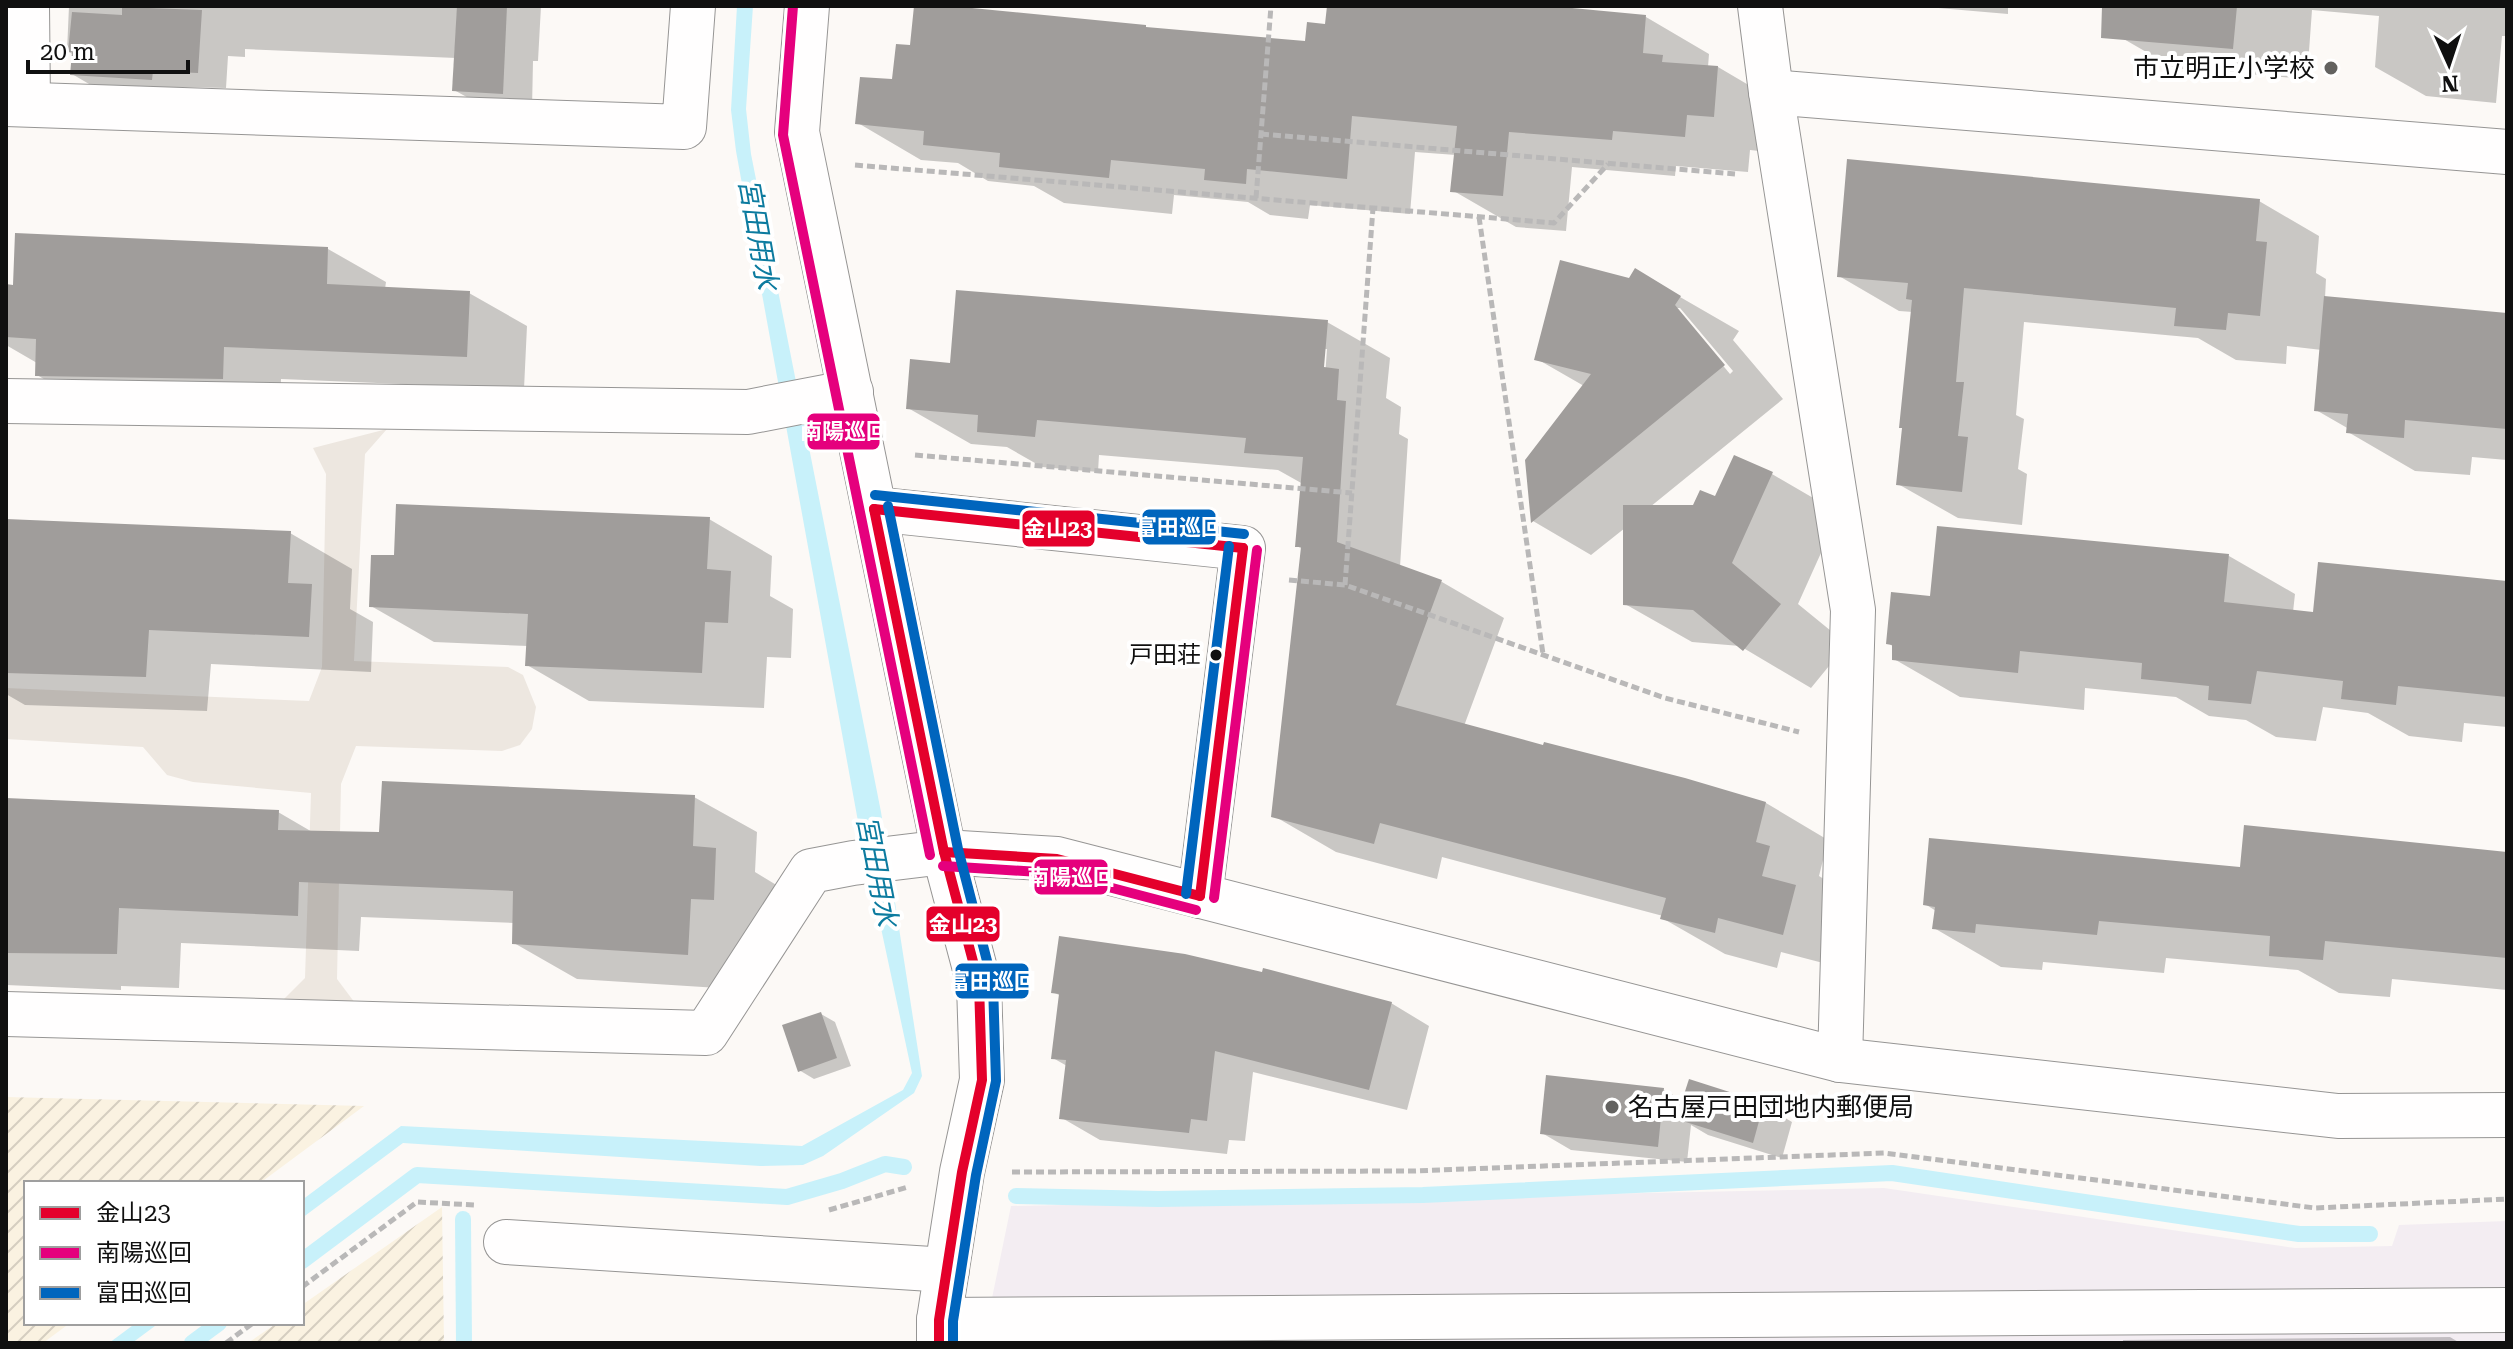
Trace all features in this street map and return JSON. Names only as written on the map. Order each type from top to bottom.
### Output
[{"type":"street","points":[[27,6],[17,104],[684,127],[693,6]]},
{"type":"street","points":[[807,6],[797,132],[811,400],[874,509],[924,854],[979,984],[982,1080],[962,1172],[939,1332],[1950,1328],[2507,1310]]},
{"type":"street","points":[[1760,6],[1853,610],[1840,1060]]},
{"type":"street","points":[[1771,92],[2507,152]]},
{"type":"street","points":[[6,401],[748,412],[811,400]]},
{"type":"street","points":[[874,509],[1243,548],[1200,896]]},
{"type":"street","points":[[6,1014],[706,1033],[811,871],[924,854],[1057,859],[1840,1060],[2338,1116],[2507,1115]]},
{"type":"street","points":[[506,1242],[947,1270]]},
{"type":"path","points":[[1256,198],[1271,6]]},
{"type":"path","points":[[1261,134],[1740,175]]},
{"type":"path","points":[[842,164],[1554,223],[1608,164]]},
{"type":"path","points":[[1345,585],[1373,208]]},
{"type":"path","points":[[1479,217],[1543,654]]},
{"type":"path","points":[[901,454],[1352,493]]},
{"type":"path","points":[[1279,579],[1345,585],[1665,698],[1800,732]]},
{"type":"path","points":[[817,1213],[962,1172],[1413,1171],[1884,1153],[2315,1208],[2507,1199]]},
{"type":"path","points":[[304,1286],[417,1202],[479,1205]]},
{"type":"path","points":[[226,1343],[250,1325]]},
{"type":"shaded area","points":[[387,429],[365,454],[354,661],[508,667],[523,675],[536,707],[532,729],[520,745],[502,751],[356,746],[341,784],[337,979],[355,1003],[282,1001],[305,978],[311,793],[193,782],[167,775],[143,747],[6,739],[6,688],[309,701],[322,667],[326,474],[313,448]]},
{"type":"shaded area","points":[[6,1097],[364,1106],[263,1181],[24,1181],[24,1325],[67,1325],[43,1343],[6,1343]]},
{"type":"shaded area","points":[[1884,1188],[2295,1248],[2392,1246],[2399,1225],[2507,1221],[2507,1343],[991,1343],[991,1303],[1011,1206]]},
{"type":"shaded area","points":[[442,1207],[444,1343],[248,1343],[274,1325],[304,1325],[304,1304]]},
{"type":"water","name":"宮田用水","points":[[737,6],[753,6],[746,109],[751,154],[881,812],[922,1076],[914,1093],[823,1156],[803,1165],[760,1166],[403,1143],[304,1217],[304,1199],[401,1126],[802,1146],[903,1090],[912,1073],[857,816],[731,110]]},
{"type":"water","points":[[133,1325],[156,1325],[132,1343],[109,1343]]},
{"type":"building","points":[[457,6],[507,6],[503,94],[452,91]]},
{"type":"building","points":[[914,6],[972,6],[1146,27],[1305,41],[1307,22],[1325,24],[1327,6],[1551,6],[1646,15],[1643,53],[1663,55],[1662,62],[1718,66],[1714,117],[1687,115],[1685,137],[1613,131],[1612,140],[1509,132],[1503,196],[1450,192],[1457,126],[1352,116],[1347,179],[1247,169],[1246,184],[1204,180],[1205,169],[1111,160],[1109,178],[999,167],[1000,153],[923,145],[924,131],[855,124],[860,77],[892,79],[896,44],[910,45]]},
{"type":"building","points":[[2102,6],[2237,6],[2233,49],[2101,38]]},
{"type":"building","points":[[122,7],[202,10],[198,73],[153,71],[152,80],[70,75],[72,52],[68,52],[72,12],[122,15]]},
{"type":"building","points":[[1847,159],[2260,199],[2256,241],[2267,242],[2260,316],[2228,313],[2226,330],[2174,326],[2176,308],[1964,288],[1956,382],[1964,382],[1958,436],[1968,437],[1962,492],[1896,485],[1912,300],[1906,299],[1908,283],[1837,277]]},
{"type":"building","points":[[15,233],[328,247],[327,284],[470,291],[467,357],[224,347],[223,379],[35,376],[36,339],[6,337],[6,284],[13,285]]},
{"type":"building","points":[[1560,260],[1629,278],[1635,268],[1681,296],[1675,305],[1725,365],[1531,523],[1525,460],[1591,374],[1534,360]]},
{"type":"building","points":[[956,290],[1328,320],[1324,367],[1339,369],[1337,400],[1346,401],[1337,542],[1442,580],[1396,705],[1543,745],[1544,742],[1685,778],[1766,802],[1756,842],[1770,846],[1762,876],[1796,885],[1783,935],[1718,918],[1715,933],[1660,919],[1666,898],[1380,823],[1374,844],[1271,817],[1301,547],[1295,547],[1303,457],[1244,453],[1246,438],[1037,420],[1035,437],[977,432],[978,415],[906,409],[910,359],[950,363]]},
{"type":"building","points":[[2324,296],[2507,313],[2507,429],[2405,420],[2404,438],[2346,433],[2348,414],[2314,411]]},
{"type":"building","points":[[1734,455],[1773,472],[1732,563],[1781,604],[1743,651],[1693,610],[1623,605],[1623,505],[1693,505],[1700,490],[1715,496]]},
{"type":"building","points":[[396,504],[710,517],[707,569],[731,571],[728,623],[705,622],[702,673],[525,666],[528,614],[369,607],[371,555],[394,555]]},
{"type":"building","points":[[6,519],[291,531],[288,583],[312,584],[309,637],[149,630],[146,677],[6,673]]},
{"type":"building","points":[[1937,526],[2229,554],[2224,602],[2313,612],[2318,562],[2507,581],[2507,697],[2398,686],[2396,705],[2341,699],[2343,681],[2257,671],[2251,704],[2208,700],[2209,686],[2141,679],[2142,663],[2020,651],[2018,673],[1892,660],[1892,645],[1886,644],[1891,592],[1930,596]]},
{"type":"building","points":[[382,781],[695,795],[693,846],[716,848],[714,900],[691,899],[688,955],[512,944],[513,891],[299,882],[298,916],[119,908],[117,954],[6,953],[6,798],[279,810],[278,830],[379,832]]},
{"type":"building","points":[[2244,825],[2507,852],[2507,958],[2325,941],[2323,960],[2269,956],[2270,936],[2099,921],[2097,935],[1976,924],[1975,933],[1932,929],[1935,907],[1923,905],[1929,838],[2240,867]]},
{"type":"building","points":[[1059,936],[1185,954],[1262,972],[1263,968],[1392,1002],[1369,1090],[1215,1051],[1207,1121],[1191,1119],[1189,1133],[1059,1119],[1066,1060],[1051,1059],[1059,994],[1051,993]]},
{"type":"building","points":[[821,1012],[837,1058],[798,1072],[782,1025]]},
{"type":"building","points":[[1546,1075],[1664,1088],[1658,1147],[1540,1134]]},
{"type":"building","points":[[1689,1079],[1764,1103],[1753,1143],[1676,1119]]},
{"type":"waterway","points":[[304,1260],[417,1175],[787,1197],[885,1164],[904,1167]]},
{"type":"waterway","points":[[1016,1196],[1158,1199],[1423,1195],[1892,1173],[2299,1234],[2370,1234]]},
{"type":"waterway","points":[[463,1219],[464,1343]]},
{"type":"waterway","points":[[192,1343],[216,1325]]},
{"type":"transit line","name":"南陽巡回","points":[[793,6],[783,135],[930,855]]},
{"type":"transit line","name":"富田巡回","points":[[875,495],[1244,534]]},
{"type":"transit line","name":"富田巡回","points":[[888,506],[958,849],[993,984],[996,1081],[976,1175],[953,1321],[953,1343]]},
{"type":"transit line","name":"金山23","points":[[874,509],[944,852],[979,984],[982,1080],[962,1172],[939,1320],[939,1343]]},
{"type":"transit line","name":"金山23","points":[[874,509],[1243,548]]},
{"type":"transit line","name":"富田巡回","points":[[1186,894],[1229,546]]},
{"type":"transit line","name":"金山23","points":[[1200,896],[1243,548]]},
{"type":"transit line","name":"南陽巡回","points":[[1214,898],[1257,550]]},
{"type":"transit line","name":"金山23","points":[[944,852],[1057,859],[1200,896]]},
{"type":"transit line","name":"南陽巡回","points":[[943,866],[1055,873],[1196,910]]},
{"type":"place","name":"市立明正小学校","points":[[2331,68]]},
{"type":"place","name":"戸田荘","points":[[1216,655]]},
{"type":"place","name":"名古屋戸田団地内郵便局","points":[[1612,1107]]}]
